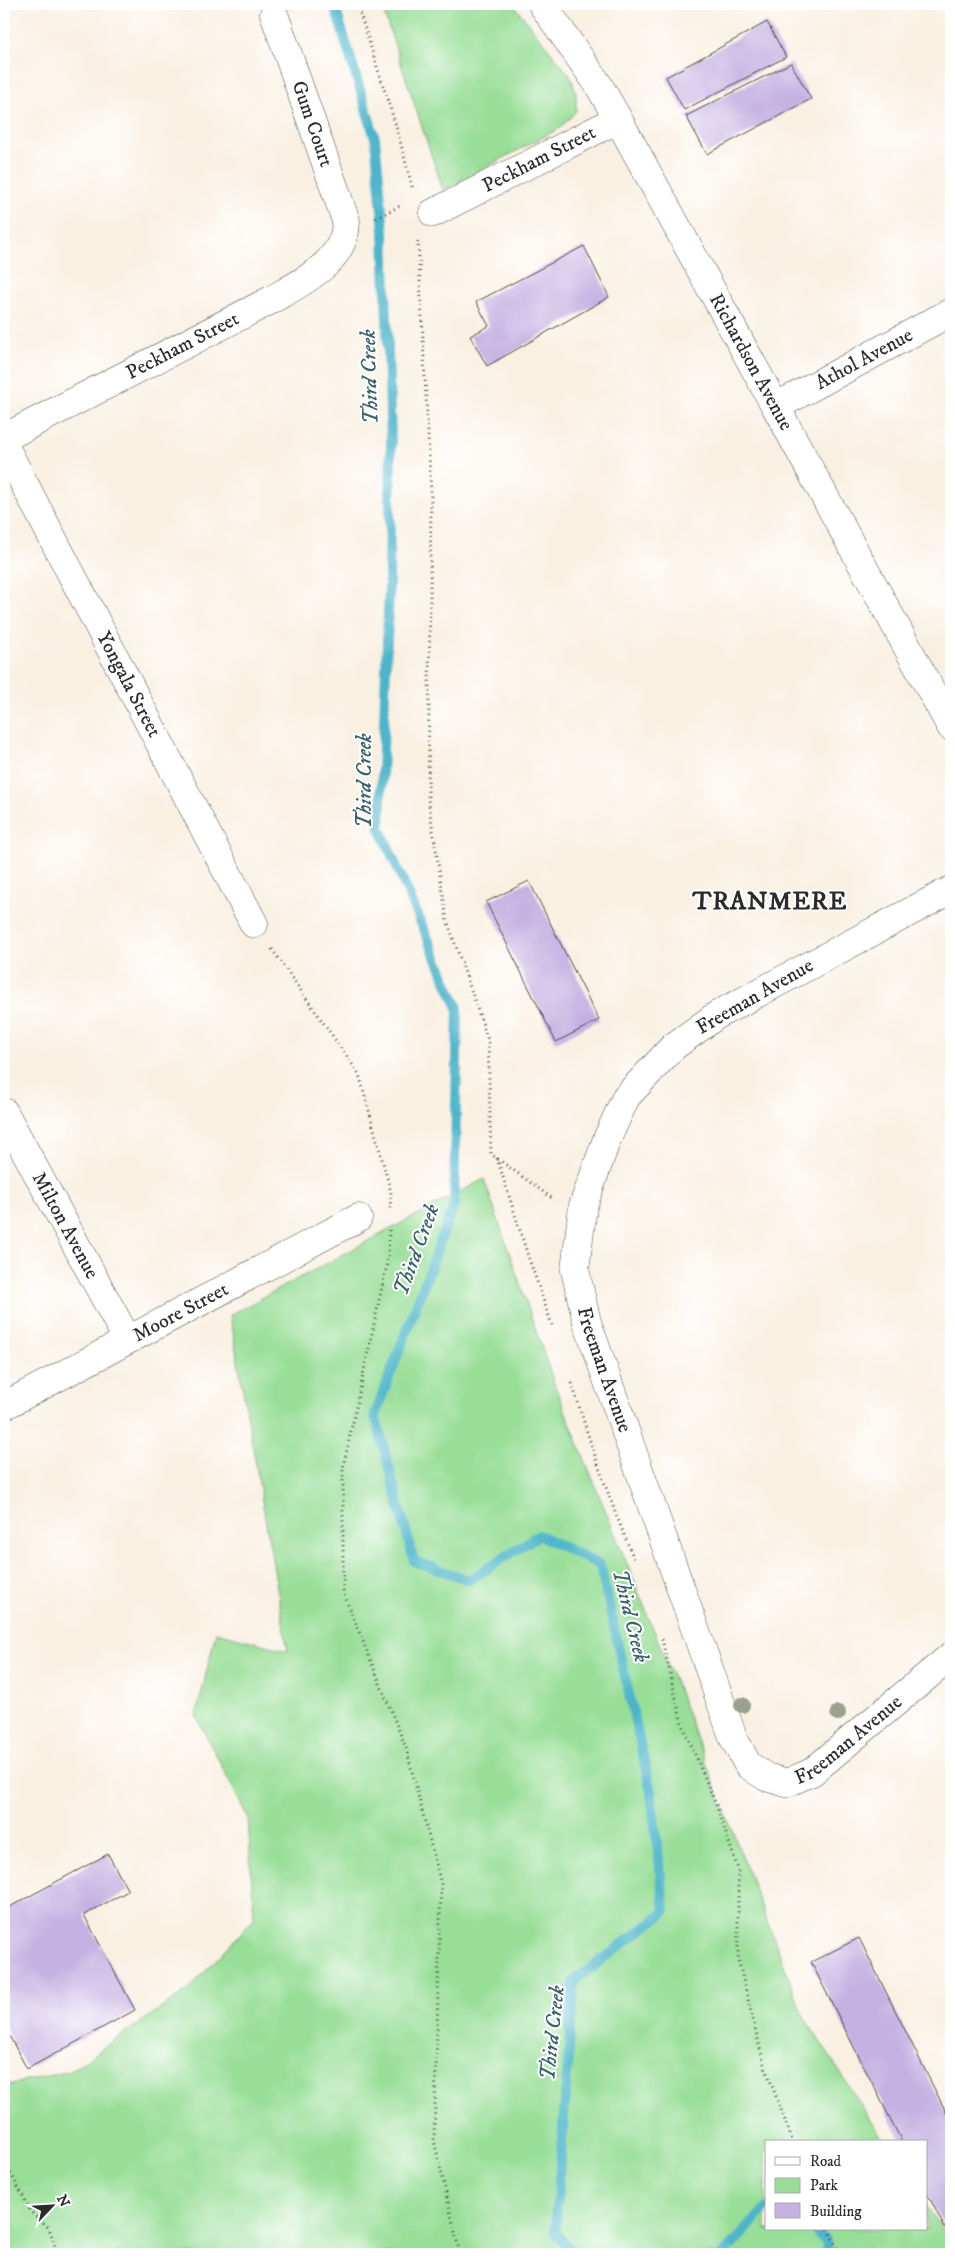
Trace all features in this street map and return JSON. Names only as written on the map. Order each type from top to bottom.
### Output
[{"type":"street","name":"Richardson Avenue","points":[[542,4],[598,84],[618,119],[951,726]]},
{"type":"street","name":"Gum Court","points":[[274,14],[346,221],[357,228]]},
{"type":"street","name":"Peckham Street","points":[[424,206],[618,119]]},
{"type":"street","name":"Peckham Street","points":[[4,438],[312,277],[331,259],[357,228]]},
{"type":"street","name":"Athol Avenue","points":[[777,406],[951,312]]},
{"type":"street","name":"Yongala Street","points":[[4,445],[254,924]]},
{"type":"street","name":"Freeman Avenue","points":[[951,890],[717,1015],[674,1047],[626,1097],[607,1139],[582,1206],[575,1270],[587,1322],[733,1737],[748,1764],[766,1777],[787,1783],[812,1772],[951,1656]]},
{"type":"street","name":"Milton Avenue","points":[[4,1112],[127,1339]]},
{"type":"street","name":"Moore Street","points":[[4,1406],[358,1218]]},
{"type":"path","points":[[357,4],[424,206]]},
{"type":"path","points":[[357,228],[408,202]]},
{"type":"path","points":[[418,238],[430,493],[428,799],[447,920],[488,1040],[491,1154],[581,1220]]},
{"type":"path","points":[[254,924],[359,1074],[391,1192],[388,1259],[343,1468],[343,1592],[406,1748],[441,1884],[434,2140],[460,2254]]},
{"type":"path","points":[[496,1157],[529,1259],[554,1328]]},
{"type":"path","points":[[572,1382],[588,1439],[612,1507],[637,1566]]},
{"type":"path","points":[[662,1637],[682,1724],[716,1804],[738,1869],[738,1959],[764,2064],[793,2140]]},
{"type":"path","points":[[4,2160],[31,2212],[49,2228],[58,2254]]},
{"type":"path","points":[[828,2230],[840,2254]]},
{"type":"green space","points":[[381,4],[513,4],[571,77],[576,94],[576,111],[560,128],[443,190]]},
{"type":"green space","points":[[484,1179],[555,1386],[680,1695],[804,2017],[884,2140],[765,2140],[765,2230],[928,2230],[928,2208],[951,2243],[951,2254],[4,2254],[4,2086],[70,2071],[188,1990],[254,1919],[248,1818],[196,1716],[216,1632],[288,1651],[230,1315]]},
{"type":"building","points":[[767,22],[786,57],[684,110],[666,77]]},
{"type":"building","points":[[791,63],[811,99],[707,154],[686,116]]},
{"type":"building","points":[[584,246],[609,297],[487,366],[470,336],[489,326],[476,302]]},
{"type":"building","points":[[529,881],[599,1020],[556,1042],[486,902]]},
{"type":"building","points":[[108,1854],[128,1891],[84,1915],[135,2010],[27,2069],[4,2026],[4,1910]]},
{"type":"building","points":[[859,1938],[951,2122],[951,2240],[928,2195],[928,2140],[901,2140],[811,1962]]},
{"type":"waterway","name":"Third Creek","points":[[334,4],[375,138],[384,231],[391,441],[389,587],[380,828],[458,1008],[454,1205],[375,1415],[414,1561],[469,1580],[539,1535],[600,1565],[651,1792],[665,1912],[574,1981],[555,2233],[576,2254]]},
{"type":"waterway","name":"Third Creek","points":[[724,2254],[765,2209]]},
{"type":"waterway","name":"Third Creek","points":[[814,2230],[826,2241],[829,2254]]},
{"type":"district","name":"TRANMERE","points":[[770,901]]}]
